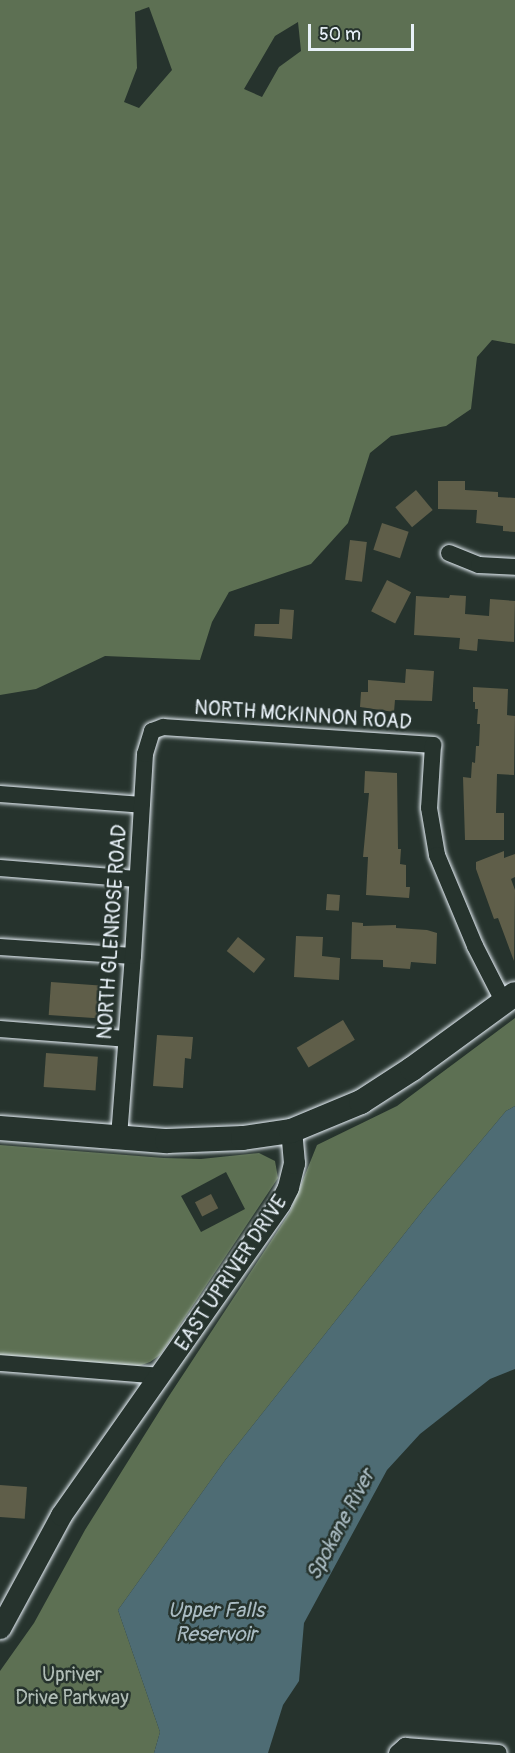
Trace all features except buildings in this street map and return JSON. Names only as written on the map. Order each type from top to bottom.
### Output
[{"type":"main road","points":[[0,1128],[167,1141],[243,1138],[291,1131],[361,1102],[412,1069],[509,998]]},
{"type":"street","points":[[448,553],[479,565],[515,567]]},
{"type":"street","name":"NORTH MCKINNON ROAD","points":[[152,730],[163,727],[433,745],[429,808],[437,855],[475,946],[509,998]]},
{"type":"street","name":"NORTH GLENROSE ROAD","points":[[119,1137],[145,754],[152,730]]},
{"type":"street","points":[[0,794],[142,805]]},
{"type":"street","points":[[0,868],[137,879]]},
{"type":"street","points":[[0,947],[133,957]]},
{"type":"street","points":[[0,1029],[126,1039]]},
{"type":"street","name":"EAST UPRIVER DRIVE","points":[[0,1628],[6,1601],[61,1515],[280,1203],[288,1186],[294,1163],[291,1131]]},
{"type":"street","points":[[0,1363],[160,1376]]},
{"type":"street","points":[[397,1753],[405,1746],[499,1753]]},
{"type":"green space","points":[[0,0],[515,0],[515,344],[492,340],[477,357],[471,409],[446,426],[391,436],[370,453],[348,523],[311,564],[229,592],[212,622],[200,660],[105,656],[36,689],[0,695]],"holes":[[[149,7],[172,70],[139,108],[124,102],[137,68],[135,12]],[[298,22],[301,51],[279,67],[262,97],[244,89],[275,36]]]},
{"type":"green space","name":"Upriver Drive Parkway","points":[[515,1018],[515,1106],[506,1111],[428,1204],[226,1459],[118,1610],[160,1732],[154,1753],[0,1753],[0,1671],[34,1623],[85,1530],[167,1399],[290,1212],[317,1145],[397,1106]]},
{"type":"green space","points":[[0,1145],[164,1158],[201,1159],[259,1153],[275,1161],[278,1178],[160,1355],[139,1366],[0,1355]],"holes":[[[226,1172],[245,1209],[201,1232],[181,1196]]]},
{"type":"water","name":"Upper Falls Reservoir","points":[[515,1106],[515,1369],[490,1379],[420,1434],[387,1470],[304,1623],[299,1681],[283,1705],[268,1753],[154,1753],[160,1732],[118,1610],[226,1459],[428,1204],[506,1111]]},
{"type":"water label","name":"Spokane River","points":[[341,1525]]}]
